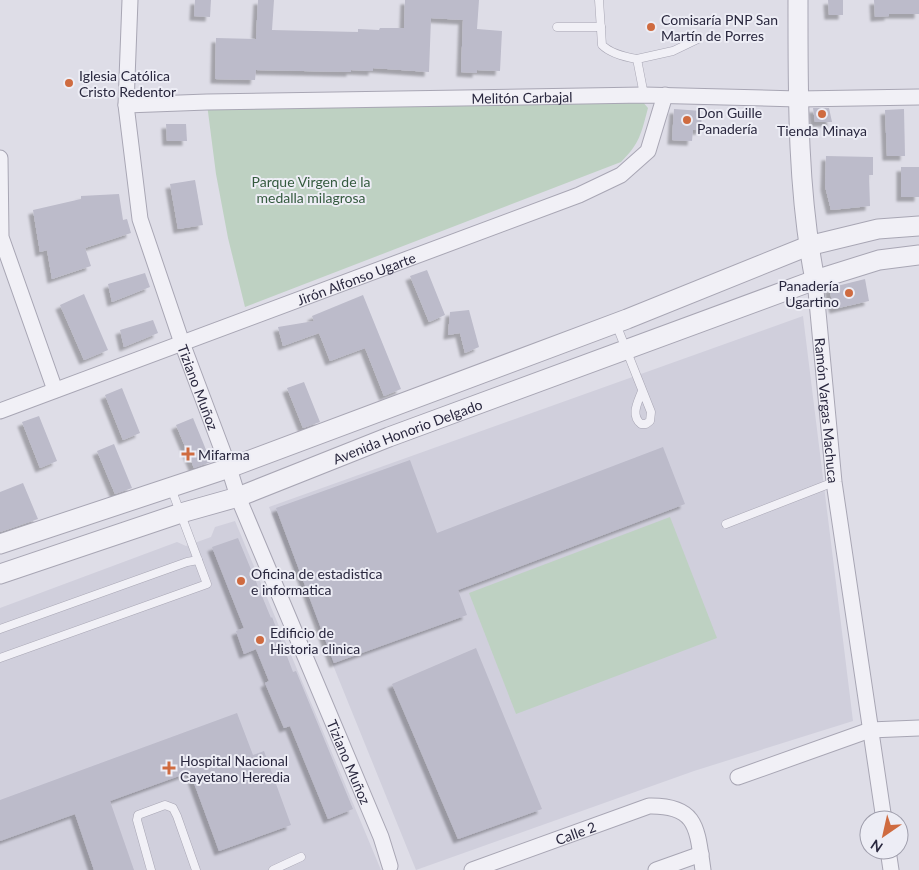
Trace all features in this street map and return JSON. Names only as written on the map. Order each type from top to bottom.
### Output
[{"type":"street","name":"Tiziano Muñoz","points":[[130,0],[126,105],[140,219],[182,343],[238,497],[381,837],[390,866]]},
{"type":"street","name":"Ramón Vargas Machuca","points":[[798,0],[798,99],[808,246],[815,280],[834,482],[882,810]]},
{"type":"street","name":"Melitón Carbajal","points":[[126,105],[193,102],[644,95],[798,99],[919,97]]},
{"type":"street","name":"Jirón Alfonso Ugarte","points":[[0,411],[579,195],[621,175],[648,151],[665,95]]},
{"type":"street","points":[[0,158],[1,237],[56,390]]},
{"type":"street","name":"Avenida Honorio Delgado","points":[[0,544],[229,468],[616,323],[808,246],[878,230],[919,226]]},
{"type":"street","name":"Avenida Honorio Delgado","points":[[0,574],[181,513],[238,497],[389,437],[815,280],[879,260],[919,255]]},
{"type":"street","points":[[738,777],[870,730],[919,728]]},
{"type":"street","name":"Calle 2","points":[[472,870],[649,806],[665,806],[680,810],[691,819],[698,833],[701,854]]},
{"type":"street","points":[[656,870],[701,854],[703,870]]},
{"type":"lane","points":[[600,0],[603,46],[625,57],[636,60],[672,51],[698,39]]},
{"type":"lane","points":[[557,27],[601,28]]},
{"type":"lane","points":[[636,60],[644,95]]},
{"type":"lane","points":[[616,323],[642,391]]},
{"type":"lane","points":[[726,524],[834,482]]},
{"type":"lane","points":[[0,658],[207,584],[170,488]]},
{"type":"lane","points":[[0,629],[198,560]]},
{"type":"lane","points":[[152,870],[137,820],[138,815],[142,812],[165,805],[173,808],[177,816],[196,870]]},
{"type":"lane","points":[[273,870],[301,858]]},
{"type":"shaded area","points":[[803,316],[853,721],[694,771],[416,870],[269,507]]},
{"type":"shaded area","name":"Hospital Nacional Cayetano Heredia","points":[[235,521],[381,870],[0,870],[0,608],[177,542],[186,546],[211,537],[215,527]]},
{"type":"green space","name":"Parque Virgen de la medalla milagrosa","points":[[642,101],[648,108],[641,132],[632,149],[621,162],[245,307],[228,238],[216,174],[207,104]]},
{"type":"green space","points":[[670,517],[717,638],[516,714],[469,593]]},
{"type":"building","points":[[195,0],[211,0],[210,17],[194,16]]},
{"type":"building","points":[[258,0],[274,0],[272,30],[358,32],[358,29],[404,28],[405,0],[479,0],[477,29],[502,31],[500,71],[477,70],[477,73],[461,72],[463,20],[431,18],[429,72],[373,68],[373,71],[351,70],[351,72],[256,70],[255,80],[215,79],[216,38],[256,39]]},
{"type":"building","points":[[828,0],[843,0],[843,15],[829,15]]},
{"type":"building","points":[[874,0],[919,0],[919,14],[889,14],[889,16],[875,17]]},
{"type":"building","name":"Tienda Minaya","points":[[813,108],[829,108],[832,122],[815,122]]},
{"type":"building","name":"Don Guille Panadería","points":[[674,109],[702,111],[701,130],[693,130],[692,141],[672,140]]},
{"type":"building","points":[[904,109],[905,156],[887,156],[885,110]]},
{"type":"building","points":[[166,124],[186,124],[187,141],[167,141]]},
{"type":"building","points":[[826,156],[873,157],[873,175],[869,175],[870,206],[831,210],[825,186]]},
{"type":"building","points":[[901,167],[919,167],[919,197],[901,197]]},
{"type":"building","points":[[195,180],[203,225],[178,229],[170,184]]},
{"type":"building","points":[[119,194],[123,220],[127,219],[131,233],[85,248],[91,266],[52,279],[47,250],[40,252],[33,210],[81,199],[81,196]]},
{"type":"building","points":[[427,270],[445,315],[429,322],[410,276]]},
{"type":"building","points":[[145,273],[150,287],[112,302],[108,284]]},
{"type":"building","name":"Panadería Ugartino","points":[[865,279],[869,301],[834,309],[829,288]]},
{"type":"building","points":[[84,294],[108,350],[84,360],[60,305]]},
{"type":"building","points":[[363,295],[401,389],[384,396],[365,348],[330,361],[319,333],[283,346],[278,327],[314,321],[312,316]]},
{"type":"building","points":[[469,310],[479,347],[465,353],[460,333],[448,335],[450,312]]},
{"type":"building","points":[[153,320],[158,333],[124,347],[120,330]]},
{"type":"building","points":[[304,382],[320,422],[303,428],[287,388]]},
{"type":"building","points":[[122,388],[140,433],[123,440],[105,395]]},
{"type":"building","points":[[39,416],[57,461],[40,468],[22,422]]},
{"type":"building","points":[[193,418],[211,462],[194,468],[176,425]]},
{"type":"building","points":[[114,444],[132,488],[115,494],[97,451]]},
{"type":"building","points":[[663,447],[685,504],[458,590],[467,615],[334,663],[276,508],[410,460],[437,533]]},
{"type":"building","points":[[23,483],[38,519],[0,532],[0,492]]},
{"type":"building","points":[[238,538],[293,672],[296,671],[353,809],[328,819],[290,726],[284,728],[265,683],[269,681],[256,649],[244,654],[236,631],[244,628],[212,547]]},
{"type":"building","points":[[476,648],[542,809],[458,839],[392,684]]},
{"type":"building","points":[[237,713],[253,755],[264,751],[291,825],[219,851],[190,772],[110,801],[134,870],[94,870],[75,814],[0,841],[0,800]]},
{"type":"place","name":"Comisaría PNP San Martín de Porres","points":[[651,27]]},
{"type":"place","name":"Iglesia Católica Cristo Redentor","points":[[69,83]]},
{"type":"place","name":"Tienda Minaya","points":[[822,114]]},
{"type":"place","name":"Don Guille Panadería","points":[[687,120]]},
{"type":"place","name":"Panadería Ugartino","points":[[849,293]]},
{"type":"place","name":"Mifarma","points":[[188,454]]},
{"type":"place","name":"Oficina de estadistica e informatica","points":[[241,581]]},
{"type":"place","name":"Edificio de Historia clinica","points":[[260,640]]},
{"type":"place","name":"Hospital Nacional Cayetano Heredia","points":[[169,768]]}]
